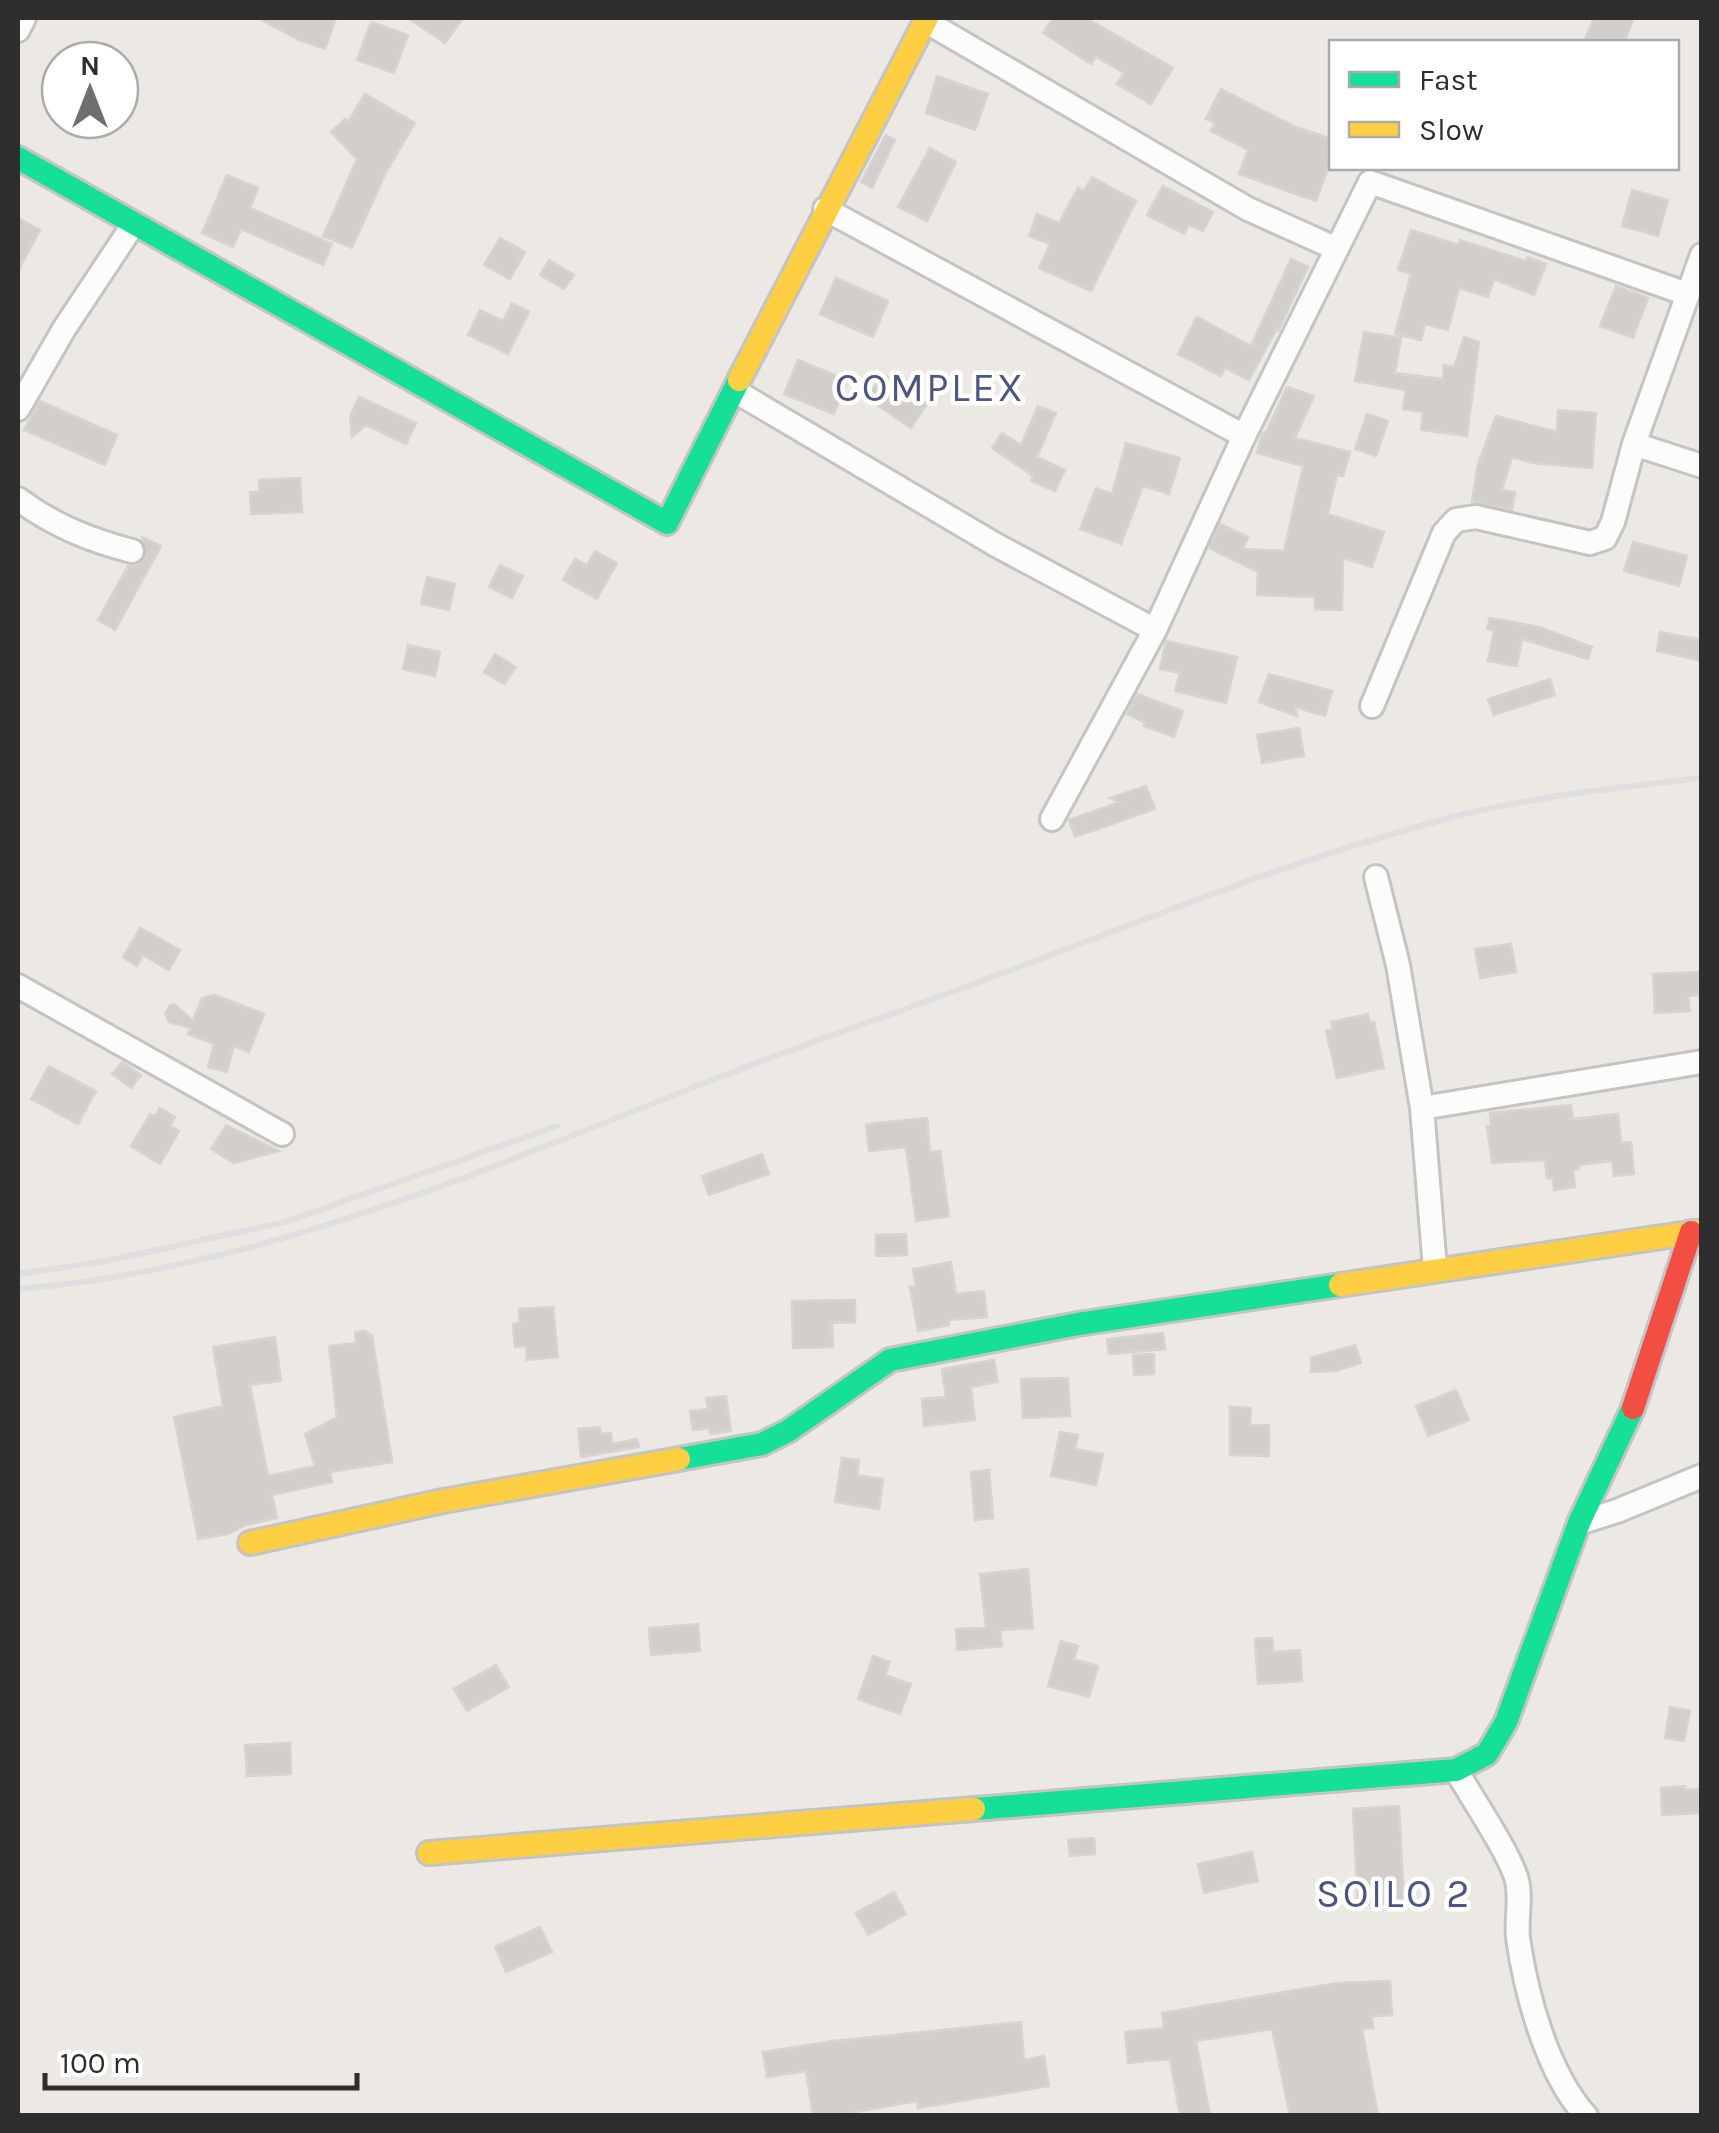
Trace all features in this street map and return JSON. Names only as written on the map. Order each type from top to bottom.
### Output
[{"type":"street","points":[[18,30],[24,18]]},
{"type":"street","points":[[18,158],[666,523],[926,19],[1248,209],[1337,250]]},
{"type":"street","points":[[1052,819],[1155,630],[1244,436],[1370,182],[1688,294]]},
{"type":"street","points":[[825,209],[1244,436]]},
{"type":"street","points":[[18,409],[134,224]]},
{"type":"street","points":[[1372,706],[1444,533],[1456,520],[1476,518],[1590,543],[1605,538],[1614,522],[1634,444],[1702,255]]},
{"type":"street","points":[[735,391],[996,545],[1155,630]]},
{"type":"street","points":[[1634,444],[1702,466]]},
{"type":"street","points":[[18,500],[50,522],[132,551]]},
{"type":"street","points":[[1376,877],[1398,965],[1422,1108],[1435,1268]]},
{"type":"street","points":[[18,986],[282,1134]]},
{"type":"street","points":[[1422,1108],[1702,1062]]},
{"type":"street","points":[[250,1543],[443,1501],[762,1444],[788,1431],[890,1360],[1078,1324],[1696,1232],[1640,1392],[1580,1522],[1506,1722],[1487,1754],[1456,1770],[429,1854]]},
{"type":"street","points":[[1580,1522],[1702,1476]]},
{"type":"street","points":[[1456,1770],[1517,1879],[1518,1935],[1532,2006],[1553,2059],[1586,2116]]},
{"type":"building","points":[[258,18],[336,18],[325,49]]},
{"type":"building","points":[[408,18],[463,18],[445,43]]},
{"type":"building","points":[[1053,18],[1086,18],[1173,68],[1151,104],[1117,84],[1124,73],[1096,57],[1091,64],[1043,33]]},
{"type":"building","points":[[1594,18],[1634,18],[1625,40],[1585,40]]},
{"type":"building","points":[[371,22],[408,35],[394,73],[357,60]]},
{"type":"building","points":[[937,76],[988,94],[975,130],[926,113]]},
{"type":"building","points":[[1221,89],[1296,127],[1329,138],[1329,165],[1316,201],[1239,174],[1248,150],[1211,131],[1215,123],[1206,119]]},
{"type":"building","points":[[365,94],[415,123],[386,172],[352,248],[323,236],[357,159],[331,132],[345,119],[348,122]]},
{"type":"building","points":[[886,135],[895,140],[872,188],[861,182]]},
{"type":"building","points":[[930,148],[956,162],[927,221],[898,207]]},
{"type":"building","points":[[227,175],[258,188],[250,208],[332,244],[323,265],[241,229],[233,247],[202,233]]},
{"type":"building","points":[[1092,177],[1136,201],[1091,291],[1039,268],[1050,244],[1029,236],[1037,214],[1059,223],[1078,188],[1084,191]]},
{"type":"building","points":[[1163,186],[1213,212],[1203,231],[1189,225],[1184,234],[1147,215]]},
{"type":"building","points":[[1632,190],[1668,200],[1658,236],[1622,226]]},
{"type":"building","points":[[18,218],[40,230],[18,271]]},
{"type":"building","points":[[1411,230],[1546,264],[1534,295],[1494,279],[1488,297],[1459,288],[1448,330],[1425,324],[1421,340],[1395,334],[1411,274],[1398,270]]},
{"type":"building","points":[[500,238],[525,252],[510,279],[484,265]]},
{"type":"building","points":[[1291,259],[1308,267],[1278,331],[1249,380],[1225,368],[1221,376],[1178,354],[1197,317],[1251,346]]},
{"type":"building","points":[[549,260],[574,275],[564,289],[540,275]]},
{"type":"building","points":[[836,278],[888,301],[873,337],[820,314]]},
{"type":"building","points":[[1616,286],[1648,298],[1633,338],[1600,326]]},
{"type":"building","points":[[512,303],[529,312],[508,354],[468,335],[480,310],[503,321]]},
{"type":"building","points":[[1364,332],[1401,338],[1395,373],[1443,379],[1444,365],[1454,367],[1464,337],[1479,342],[1467,436],[1421,430],[1423,412],[1403,409],[1406,390],[1355,381]]},
{"type":"building","points":[[798,360],[847,380],[834,414],[784,394]]},
{"type":"building","points":[[883,374],[927,404],[911,428],[867,398]]},
{"type":"building","points":[[1287,387],[1314,396],[1295,438],[1350,452],[1343,476],[1337,475],[1328,514],[1384,532],[1372,567],[1343,558],[1342,610],[1315,609],[1315,597],[1257,595],[1258,572],[1209,548],[1220,524],[1248,537],[1243,549],[1284,551],[1303,466],[1257,453],[1262,434]]},
{"type":"building","points":[[359,397],[416,423],[406,444],[366,425],[352,437],[350,416]]},
{"type":"building","points":[[40,401],[117,435],[105,465],[24,430]]},
{"type":"building","points":[[1038,406],[1056,413],[1037,457],[1065,470],[1055,491],[1031,481],[1033,476],[992,448],[1002,433],[1021,445]]},
{"type":"building","points":[[1558,410],[1596,413],[1592,468],[1533,463],[1512,457],[1502,490],[1515,492],[1512,510],[1472,502],[1478,464],[1496,416],[1557,432]]},
{"type":"building","points":[[1367,414],[1388,421],[1376,456],[1355,449]]},
{"type":"building","points":[[1126,443],[1180,458],[1169,494],[1143,486],[1121,544],[1080,529],[1096,488],[1112,494]]},
{"type":"building","points":[[300,478],[302,512],[251,514],[250,492],[260,492],[259,480]]},
{"type":"building","points":[[142,537],[161,546],[115,630],[98,620],[128,566],[137,565],[146,556]]},
{"type":"building","points":[[1633,542],[1687,556],[1679,586],[1624,571]]},
{"type":"building","points":[[595,551],[617,563],[597,599],[563,580],[575,559],[587,565]]},
{"type":"building","points":[[500,565],[523,576],[512,598],[489,587]]},
{"type":"building","points":[[427,577],[455,584],[449,610],[421,604]]},
{"type":"building","points":[[1490,618],[1539,627],[1592,647],[1588,659],[1522,639],[1517,666],[1488,661],[1494,631],[1487,629]]},
{"type":"building","points":[[1660,632],[1702,640],[1702,661],[1657,651]]},
{"type":"building","points":[[1166,641],[1237,657],[1226,703],[1175,691],[1180,673],[1160,669]]},
{"type":"building","points":[[408,645],[440,652],[435,676],[403,669]]},
{"type":"building","points":[[495,654],[516,667],[504,684],[484,672]]},
{"type":"building","points":[[1269,674],[1332,691],[1325,716],[1295,707],[1297,716],[1259,702]]},
{"type":"building","points":[[1550,679],[1555,695],[1494,715],[1488,699]]},
{"type":"building","points":[[1137,694],[1183,711],[1174,737],[1144,726],[1145,723],[1127,714]]},
{"type":"building","points":[[1299,728],[1304,756],[1262,763],[1257,735]]},
{"type":"building","points":[[1146,786],[1155,809],[1075,837],[1069,820],[1120,802],[1110,798]]},
{"type":"building","points":[[140,928],[180,950],[169,970],[143,955],[137,966],[123,957]]},
{"type":"building","points":[[1511,944],[1516,972],[1480,978],[1475,949]]},
{"type":"building","points":[[1699,972],[1700,995],[1688,996],[1690,1011],[1655,1013],[1653,974]]},
{"type":"building","points":[[215,995],[264,1014],[249,1052],[234,1046],[227,1072],[208,1067],[214,1044],[188,1034],[191,1028],[169,1022],[165,1013],[174,1004],[193,1021],[202,998]]},
{"type":"building","points":[[1368,1014],[1370,1023],[1374,1022],[1384,1068],[1337,1078],[1326,1031],[1333,1029],[1331,1022]]},
{"type":"building","points":[[122,1062],[141,1075],[131,1088],[112,1074]]},
{"type":"building","points":[[49,1066],[96,1091],[78,1124],[31,1099]]},
{"type":"building","points":[[1571,1105],[1573,1119],[1618,1114],[1621,1143],[1631,1142],[1634,1174],[1614,1176],[1612,1161],[1579,1165],[1579,1169],[1573,1170],[1575,1187],[1554,1190],[1553,1178],[1547,1178],[1545,1160],[1492,1163],[1487,1126],[1491,1125],[1490,1113]]},
{"type":"building","points":[[160,1108],[175,1117],[170,1126],[179,1131],[160,1164],[131,1146],[150,1114],[155,1116]]},
{"type":"building","points":[[927,1118],[930,1152],[940,1151],[949,1216],[916,1221],[906,1147],[869,1151],[866,1124]]},
{"type":"building","points":[[226,1125],[279,1151],[234,1163],[211,1149]]},
{"type":"building","points":[[762,1154],[769,1174],[709,1195],[702,1176]]},
{"type":"building","points":[[906,1234],[907,1255],[876,1256],[876,1235]]},
{"type":"building","points":[[951,1262],[956,1294],[984,1291],[987,1317],[948,1320],[949,1325],[918,1331],[910,1287],[916,1287],[913,1269]]},
{"type":"building","points":[[855,1300],[855,1322],[832,1323],[833,1347],[793,1348],[792,1301]]},
{"type":"building","points":[[553,1307],[558,1357],[527,1360],[526,1346],[515,1347],[513,1324],[520,1323],[519,1309]]},
{"type":"building","points":[[365,1331],[372,1336],[392,1462],[330,1472],[332,1482],[272,1495],[277,1518],[198,1539],[174,1417],[223,1406],[213,1347],[275,1337],[281,1381],[250,1385],[268,1476],[315,1466],[305,1434],[337,1417],[329,1346],[356,1343],[355,1332]]},
{"type":"building","points":[[1163,1333],[1165,1349],[1109,1354],[1107,1339]]},
{"type":"building","points":[[1355,1345],[1361,1363],[1336,1371],[1311,1372],[1311,1358]]},
{"type":"building","points":[[1154,1354],[1154,1374],[1134,1375],[1133,1355]]},
{"type":"building","points":[[994,1360],[998,1382],[971,1387],[975,1420],[924,1426],[922,1399],[946,1397],[942,1369]]},
{"type":"building","points":[[1068,1378],[1070,1416],[1023,1418],[1021,1379]]},
{"type":"building","points":[[1456,1390],[1469,1420],[1428,1436],[1416,1406]]},
{"type":"building","points":[[726,1396],[731,1431],[710,1434],[709,1428],[693,1430],[690,1411],[708,1409],[706,1398]]},
{"type":"building","points":[[1230,1407],[1251,1408],[1250,1425],[1269,1425],[1269,1456],[1230,1455]]},
{"type":"building","points":[[600,1427],[601,1434],[611,1433],[612,1444],[637,1439],[639,1447],[581,1457],[578,1429]]},
{"type":"building","points":[[1060,1432],[1078,1435],[1075,1449],[1103,1454],[1096,1485],[1051,1476]]},
{"type":"building","points":[[842,1458],[859,1460],[857,1475],[883,1479],[879,1509],[835,1502]]},
{"type":"building","points":[[989,1470],[993,1518],[975,1520],[971,1472]]},
{"type":"building","points":[[1028,1569],[1033,1628],[1000,1630],[1002,1646],[957,1650],[956,1629],[986,1628],[980,1574]]},
{"type":"building","points":[[698,1624],[700,1651],[651,1655],[649,1628]]},
{"type":"building","points":[[1272,1638],[1273,1652],[1300,1650],[1302,1681],[1258,1684],[1255,1639]]},
{"type":"building","points":[[1061,1641],[1078,1646],[1074,1659],[1098,1666],[1089,1697],[1048,1686]]},
{"type":"building","points":[[873,1656],[890,1662],[885,1675],[911,1684],[900,1714],[858,1699]]},
{"type":"building","points":[[496,1665],[509,1687],[467,1711],[454,1689]]},
{"type":"building","points":[[1670,1707],[1690,1711],[1684,1741],[1665,1738]]},
{"type":"building","points":[[290,1743],[291,1774],[247,1776],[245,1745]]},
{"type":"building","points":[[1685,1786],[1685,1790],[1702,1789],[1702,1813],[1662,1815],[1661,1788]]},
{"type":"building","points":[[1399,1806],[1404,1903],[1358,1905],[1353,1809]]},
{"type":"building","points":[[1094,1838],[1095,1854],[1070,1856],[1068,1840]]},
{"type":"building","points":[[1252,1852],[1258,1881],[1204,1893],[1198,1864]]},
{"type":"building","points":[[894,1892],[906,1914],[868,1935],[856,1913]]},
{"type":"building","points":[[540,1927],[552,1952],[506,1972],[495,1947]]},
{"type":"building","points":[[1390,1981],[1392,2015],[1372,2016],[1373,2028],[1362,2029],[1378,2116],[1290,2116],[1272,2029],[1196,2041],[1210,2116],[1180,2116],[1170,2059],[1128,2063],[1125,2032],[1164,2028],[1162,2013],[1337,1983]]},
{"type":"building","points":[[1021,2022],[1024,2060],[1044,2056],[1049,2086],[918,2108],[917,2101],[813,2116],[806,2071],[767,2077],[763,2052]]},
{"type":"railway","points":[[18,1289],[105,1279],[191,1262],[359,1215],[1232,887],[1406,830],[1494,807],[1702,778]]},
{"type":"railway","points":[[18,1274],[106,1261],[285,1222],[557,1126]]},
{"type":"traffic: fast","points":[[18,158],[667,523],[739,380]]},
{"type":"traffic: fast","points":[[679,1459],[762,1444],[788,1431],[890,1360],[1078,1324],[1340,1285]]},
{"type":"traffic: fast","points":[[974,1809],[1456,1770],[1487,1754],[1506,1722],[1579,1523],[1633,1408]]},
{"type":"traffic: slow","points":[[739,380],[927,18]]},
{"type":"traffic: slow","points":[[1340,1285],[1702,1231]]},
{"type":"traffic: slow","points":[[250,1543],[443,1501],[679,1459]]},
{"type":"traffic: slow","points":[[429,1853],[974,1809]]},
{"type":"traffic: jam","points":[[1633,1408],[1691,1232]]},
{"type":"district","name":"COMPLEX","points":[[930,387]]},
{"type":"district","name":"SOILO 2","points":[[1394,1893]]}]
